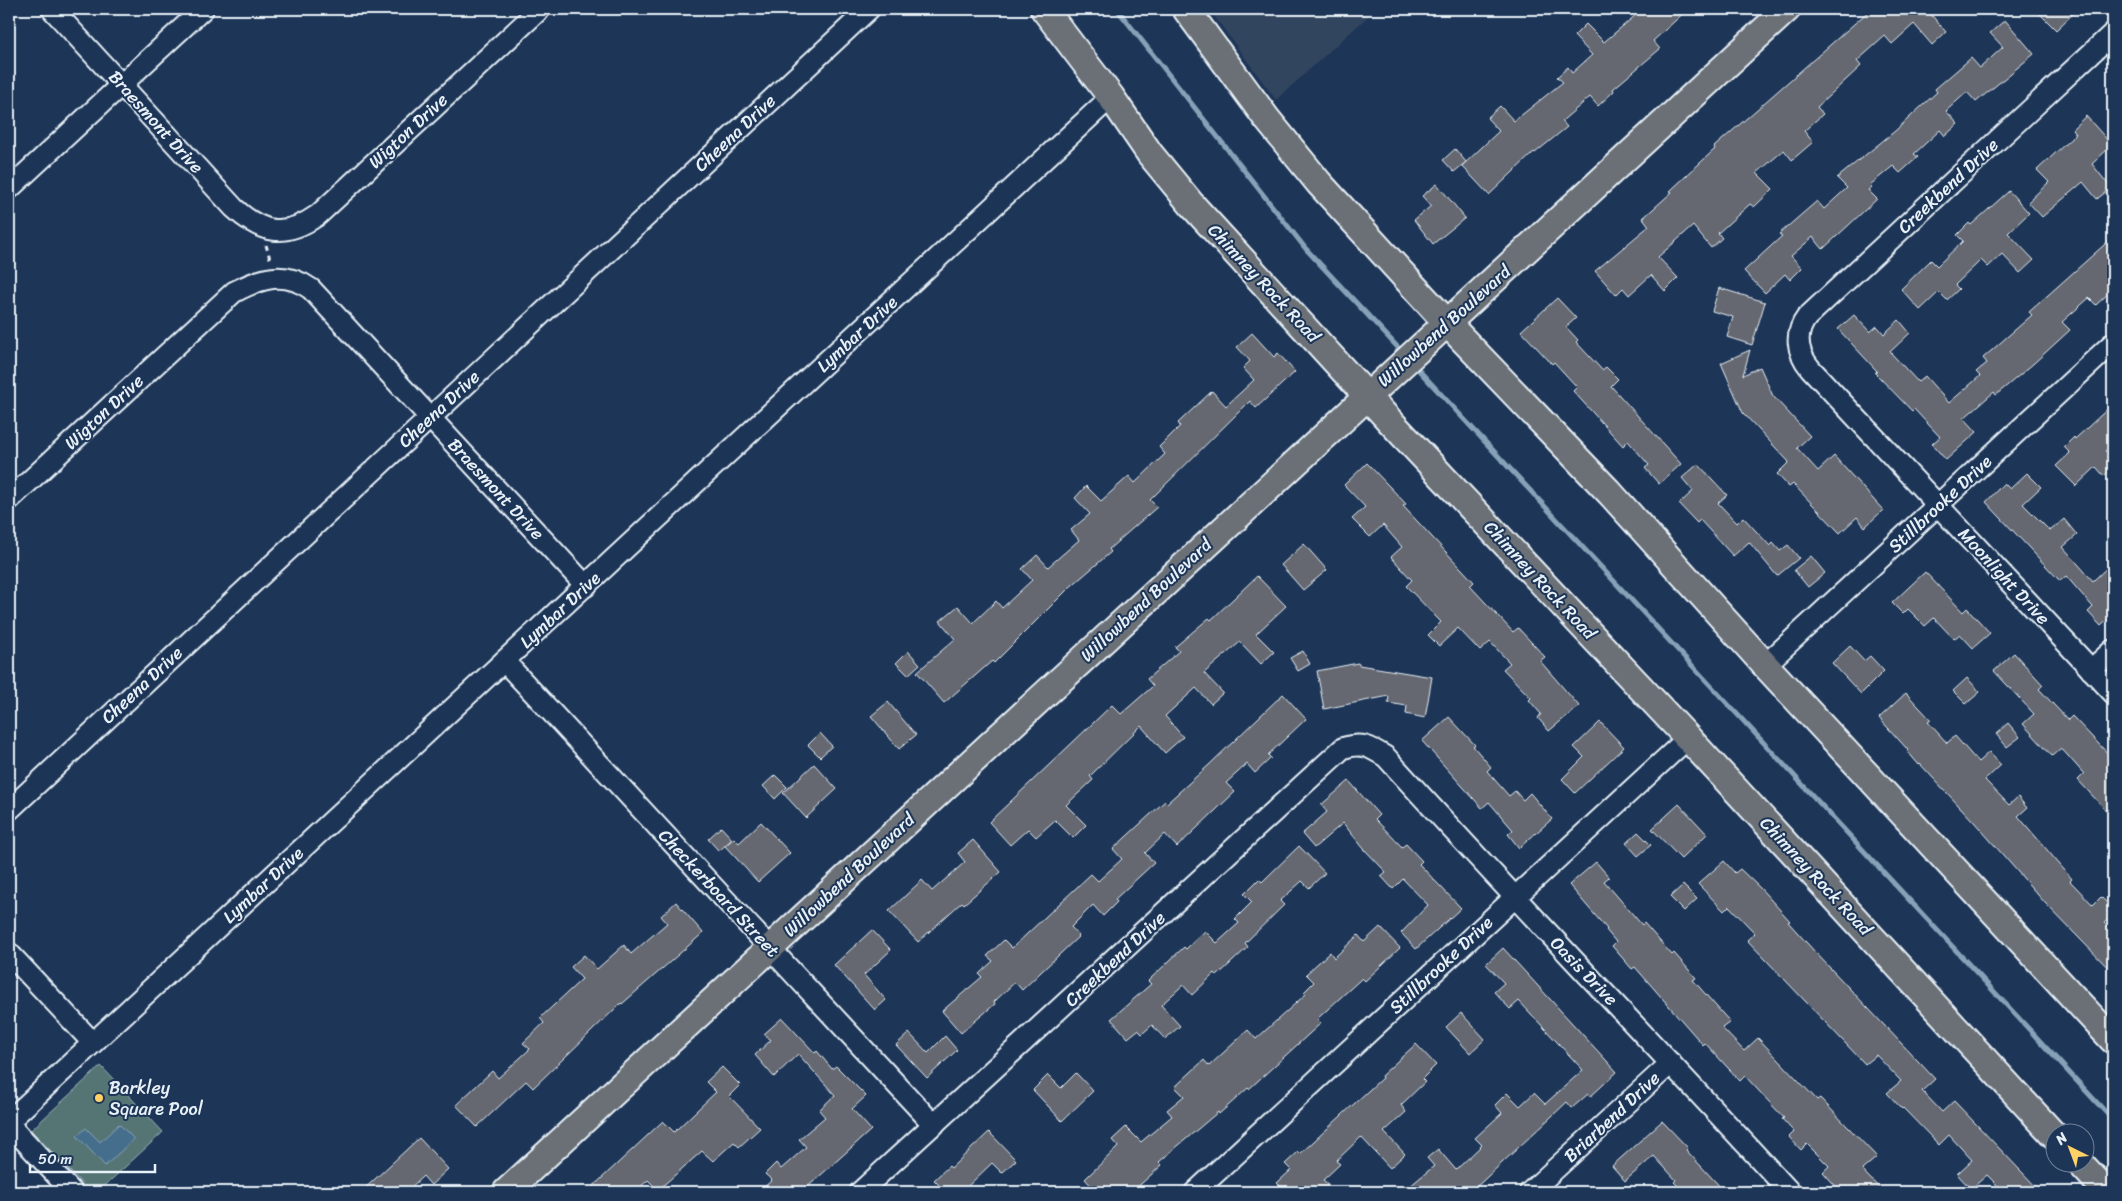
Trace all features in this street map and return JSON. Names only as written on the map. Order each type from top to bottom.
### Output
[{"type":"main road","name":"Chimney Rock Road","points":[[1044,9],[1111,97],[1150,154],[1192,205],[2044,1124]]},
{"type":"main road","points":[[1186,9],[1267,119],[1319,183],[1448,324],[1610,493],[1766,665],[2113,1040]]},
{"type":"main road","name":"Willowbend Boulevard","points":[[506,1192],[1787,9]]},
{"type":"main road","points":[[2090,1174],[2107,1192]]},
{"type":"street","name":"Braesmont Drive","points":[[52,9],[234,208],[252,223],[265,229]]},
{"type":"street","points":[[9,189],[203,9]]},
{"type":"street","name":"Wigton Drive","points":[[265,229],[286,230],[298,227],[318,215],[540,9]]},
{"type":"street","name":"Cheena Drive","points":[[9,810],[869,9]]},
{"type":"street","name":"Creekbend Drive","points":[[1798,346],[1800,326],[1807,317],[2113,33]]},
{"type":"street","name":"Lymbar Drive","points":[[9,1123],[1111,97]]},
{"type":"street","name":"Braesmont Drive","points":[[274,278],[289,277],[300,281],[311,289],[586,586]]},
{"type":"street","name":"Wigton Drive","points":[[9,500],[234,292],[251,283],[274,278]]},
{"type":"street","name":"Stillbrooke Drive","points":[[1766,665],[2113,343]]},
{"type":"street","name":"Moonlight Drive","points":[[1798,346],[1803,360],[1810,368],[2113,693]]},
{"type":"street","points":[[2091,670],[2113,650]]},
{"type":"street","name":"Checkerboard Street","points":[[504,662],[934,1125]]},
{"type":"street","name":"Stillbrooke Drive","points":[[1195,1192],[1688,738]]},
{"type":"street","name":"Creekbend Drive","points":[[860,1192],[1343,748],[1355,744],[1376,751]]},
{"type":"street","name":"Oasis Drive","points":[[1376,751],[1386,757],[1514,898],[1671,1063],[1790,1192]]},
{"type":"street","points":[[9,953],[93,1043]]},
{"type":"street","name":"Briarbend Drive","points":[[1530,1192],[1671,1063]]},
{"type":"street","points":[[9,1123],[72,1192]]},
{"type":"path","points":[[265,229],[266,246],[274,278]]},
{"type":"shaded area","points":[[1209,9],[1376,9],[1276,100]]},
{"type":"shaded area","points":[[119,1124],[134,1139],[105,1166],[77,1136],[86,1128],[100,1142]]},
{"type":"green space","name":"Barkley Square Pool","points":[[101,1066],[163,1132],[98,1192],[90,1192],[31,1130]]},
{"type":"building","points":[[1643,9],[1688,9],[1653,41],[1660,49],[1613,89],[1614,91],[1598,106],[1590,97],[1562,121],[1567,127],[1534,152],[1489,195],[1462,166],[1499,131],[1487,118],[1500,106],[1514,121],[1563,82],[1557,77],[1568,67],[1572,73],[1592,55],[1574,36],[1586,24],[1604,42]]},
{"type":"building","points":[[1871,9],[1930,9],[1928,11],[1946,32],[1932,45],[1914,24],[1892,44],[1885,36],[1857,61],[1861,66],[1817,107],[1823,114],[1804,131],[1813,142],[1792,160],[1784,150],[1757,173],[1773,189],[1754,207],[1750,204],[1718,233],[1722,238],[1711,248],[1693,226],[1658,257],[1678,278],[1665,291],[1651,275],[1629,295],[1623,288],[1616,295],[1595,271],[1649,226],[1643,218],[1715,149],[1714,147]]},
{"type":"building","points":[[2035,9],[2078,9],[2056,30]]},
{"type":"building","points":[[2005,20],[2034,54],[1976,102],[1967,92],[1946,111],[1958,124],[1945,136],[1940,130],[1914,154],[1918,157],[1900,173],[1893,166],[1870,185],[1872,187],[1868,190],[1877,199],[1823,249],[1813,237],[1791,256],[1802,268],[1790,280],[1785,274],[1765,293],[1744,271],[1782,236],[1779,234],[1817,201],[1824,209],[1847,188],[1837,178],[1895,131],[1937,92],[1935,89],[1971,58],[1980,68],[2003,47],[1990,33]]},
{"type":"building","points":[[2086,116],[2112,145],[2092,164],[2111,188],[2097,199],[2083,182],[2042,217],[2028,202],[2049,182],[2037,170],[2076,134],[2072,129]]},
{"type":"building","points":[[1455,149],[1466,162],[1454,172],[1443,160]]},
{"type":"building","points":[[1437,184],[1465,218],[1433,244],[1414,220],[1431,206],[1422,196]]},
{"type":"building","points":[[2009,191],[2029,213],[2008,233],[2034,260],[2020,273],[2002,254],[1988,267],[1981,260],[1955,285],[1959,289],[1947,300],[1939,292],[1920,310],[1901,289],[1931,260],[1937,266],[1963,241],[1957,235]]},
{"type":"building","points":[[2113,237],[2113,289],[2096,305],[2089,298],[2062,322],[2070,330],[1996,395],[1994,392],[1964,418],[1977,432],[1946,460],[1932,444],[1940,437],[1914,409],[1912,411],[1875,373],[1877,371],[1838,329],[1854,315],[1870,332],[1877,326],[1884,334],[1899,320],[1910,333],[1890,352],[1918,382],[1925,376],[1949,403],[1980,376],[1976,372],[1987,363],[1983,358],[2032,315],[2029,312]]},
{"type":"building","points":[[1719,288],[1765,302],[1752,345],[1727,337],[1733,317],[1712,311]]},
{"type":"building","points":[[1557,298],[1576,318],[1566,327],[1578,340],[1576,342],[1602,370],[1606,367],[1618,379],[1611,386],[1681,464],[1659,484],[1645,468],[1649,465],[1628,441],[1623,446],[1573,391],[1577,387],[1521,331]]},
{"type":"building","points":[[1252,333],[1274,357],[1278,353],[1295,372],[1256,408],[1250,401],[1150,500],[1157,507],[1109,549],[1111,552],[1069,588],[994,663],[992,661],[944,703],[917,672],[955,639],[940,621],[958,606],[973,623],[996,601],[1002,608],[1032,580],[1022,569],[1037,555],[1048,567],[1079,540],[1071,530],[1090,514],[1075,498],[1086,486],[1101,501],[1129,476],[1135,483],[1165,454],[1159,447],[1180,426],[1178,423],[1212,391],[1226,406],[1254,380],[1243,368],[1250,361],[1237,347]]},
{"type":"building","points":[[1750,350],[1743,375],[1760,367],[1773,396],[1810,436],[1797,448],[1818,471],[1834,456],[1883,510],[1865,527],[1857,517],[1840,533],[1793,484],[1789,487],[1777,474],[1789,462],[1743,413],[1721,363]]},
{"type":"building","points":[[2113,404],[2113,443],[2105,451],[2113,459],[2113,467],[2104,476],[2096,467],[2076,486],[2056,466],[2070,453],[2064,447]]},
{"type":"building","points":[[1367,463],[1406,504],[1403,506],[1474,582],[1470,586],[1513,632],[1518,628],[1545,657],[1540,661],[1579,706],[1549,731],[1538,718],[1541,714],[1529,700],[1531,698],[1503,669],[1510,663],[1490,642],[1480,651],[1458,628],[1439,646],[1428,635],[1441,622],[1406,586],[1412,580],[1391,557],[1402,547],[1383,525],[1370,537],[1352,519],[1365,507],[1344,485]]},
{"type":"building","points":[[1698,464],[1727,495],[1718,503],[1737,523],[1743,517],[1770,546],[1773,543],[1780,551],[1788,545],[1799,558],[1777,576],[1749,542],[1733,556],[1700,520],[1697,523],[1679,504],[1693,491],[1682,478]]},
{"type":"building","points":[[2027,473],[2041,487],[2023,504],[2050,531],[2064,519],[2077,535],[2063,547],[2093,581],[2113,562],[2113,615],[2101,626],[2088,612],[2093,607],[2066,576],[2060,581],[1986,502],[2004,483],[2010,489]]},
{"type":"building","points":[[1304,544],[1327,570],[1303,590],[1281,565]]},
{"type":"building","points":[[1811,556],[1825,573],[1808,587],[1794,570]]},
{"type":"building","points":[[1925,572],[1963,612],[1967,608],[1990,633],[1973,648],[1960,634],[1954,639],[1934,618],[1925,626],[1908,609],[1903,614],[1892,603]]},
{"type":"building","points":[[1257,576],[1286,606],[1256,634],[1274,652],[1261,664],[1240,642],[1204,673],[1223,693],[1211,704],[1196,688],[1165,716],[1183,737],[1165,753],[1141,726],[1090,776],[1093,780],[1066,805],[1086,825],[1073,838],[1055,820],[1036,837],[1028,829],[1010,845],[989,822],[1112,705],[1121,714],[1153,686],[1147,679],[1179,651],[1175,647],[1209,618],[1211,620]]},
{"type":"building","points":[[1850,646],[1864,661],[1870,656],[1884,671],[1861,694],[1832,663]]},
{"type":"building","points":[[908,651],[920,664],[908,675],[896,663]]},
{"type":"building","points":[[1303,651],[1310,664],[1298,671],[1290,658]]},
{"type":"building","points":[[2014,653],[2043,685],[2039,689],[2068,720],[2072,716],[2113,759],[2113,818],[2078,780],[2084,774],[2061,748],[2052,756],[2023,724],[2034,714],[1994,671]]},
{"type":"building","points":[[1358,663],[1359,665],[1432,677],[1425,718],[1406,714],[1407,706],[1388,703],[1389,696],[1324,709],[1317,671]]},
{"type":"building","points":[[1967,678],[1980,692],[1966,704],[1953,691]]},
{"type":"building","points":[[1906,693],[1931,720],[1928,722],[1947,743],[1955,736],[1978,762],[1989,752],[2001,765],[1985,780],[2009,805],[2018,797],[2027,808],[2018,816],[2072,879],[2070,881],[2093,905],[2101,897],[2113,909],[2113,914],[2104,923],[2113,932],[2113,973],[2045,903],[1975,823],[1919,765],[1879,718]]},
{"type":"building","points":[[1283,694],[1306,719],[1268,755],[1271,758],[1255,773],[1247,764],[1226,783],[1235,792],[1177,847],[1165,834],[1145,853],[1154,863],[1115,899],[1117,902],[1103,916],[1093,905],[1071,927],[1079,936],[1022,990],[1015,982],[994,1002],[995,1004],[961,1033],[942,1011],[982,977],[979,974],[993,961],[987,956],[1004,940],[1012,948],[1091,874],[1098,881],[1122,859],[1113,849],[1165,801],[1167,803],[1209,765]]},
{"type":"building","points":[[888,702],[916,735],[899,749],[871,716]]},
{"type":"building","points":[[1449,717],[1475,745],[1473,746],[1491,767],[1487,771],[1509,796],[1515,791],[1523,800],[1530,793],[1552,819],[1519,848],[1508,834],[1513,830],[1489,802],[1482,808],[1422,741]]},
{"type":"building","points":[[1600,722],[1624,747],[1575,793],[1562,779],[1584,757],[1574,747]]},
{"type":"building","points":[[2008,723],[2020,737],[2007,747],[1996,734]]},
{"type":"building","points":[[820,733],[832,746],[820,757],[808,745]]},
{"type":"building","points":[[814,764],[837,789],[806,818],[783,793]]},
{"type":"building","points":[[775,775],[787,787],[775,799],[763,786]]},
{"type":"building","points":[[1349,781],[1379,815],[1375,819],[1402,847],[1406,844],[1422,861],[1419,864],[1461,908],[1416,949],[1401,933],[1428,905],[1403,879],[1393,889],[1381,876],[1386,872],[1343,823],[1314,848],[1302,834],[1327,812],[1321,805]]},
{"type":"building","points":[[1679,804],[1707,834],[1681,859],[1652,829]]},
{"type":"building","points":[[761,822],[790,853],[758,882],[725,846],[734,838],[739,843]]},
{"type":"building","points":[[721,827],[732,839],[719,851],[708,839]]},
{"type":"building","points":[[1638,832],[1651,845],[1638,856],[1626,843]]},
{"type":"building","points":[[973,840],[1001,872],[964,904],[962,902],[918,942],[889,911],[922,880],[932,891],[965,862],[958,853]]},
{"type":"building","points":[[1299,846],[1325,873],[1309,888],[1302,881],[1280,901],[1284,905],[1245,943],[1248,947],[1217,976],[1215,973],[1192,995],[1183,985],[1161,1005],[1180,1026],[1165,1039],[1152,1025],[1142,1034],[1138,1030],[1128,1038],[1111,1019],[1151,984],[1148,981],[1184,947],[1186,949],[1205,931],[1217,943],[1239,923],[1235,919],[1252,902],[1244,894],[1259,879],[1262,882]]},
{"type":"building","points":[[1724,861],[1735,873],[1740,869],[1761,889],[1815,952],[1935,1079],[1922,1091],[1942,1112],[1954,1101],[2041,1192],[2004,1192],[1987,1175],[1971,1189],[1957,1174],[1972,1160],[1949,1135],[1939,1145],[1902,1109],[1887,1093],[1901,1081],[1876,1055],[1865,1064],[1747,940],[1755,933],[1729,906],[1724,911],[1698,884]]},
{"type":"building","points":[[1596,862],[1609,877],[1604,881],[1642,925],[1644,923],[1672,955],[1674,953],[1696,978],[1693,980],[1730,1022],[1722,1028],[1744,1051],[1758,1038],[1817,1100],[1820,1098],[1877,1157],[1862,1170],[1883,1192],[1841,1192],[1823,1172],[1829,1166],[1807,1144],[1801,1150],[1789,1137],[1794,1132],[1782,1119],[1784,1118],[1745,1076],[1740,1081],[1705,1043],[1703,1045],[1635,967],[1632,969],[1612,946],[1616,942],[1607,929],[1569,885]]},
{"type":"building","points":[[1683,885],[1697,899],[1684,911],[1670,897]]},
{"type":"building","points":[[676,902],[703,933],[621,1003],[533,1088],[526,1081],[477,1127],[456,1105],[492,1071],[498,1078],[530,1049],[523,1043],[544,1023],[540,1018],[582,979],[571,967],[584,955],[597,969],[624,945],[631,954],[667,923],[661,916]]},
{"type":"building","points":[[1380,927],[1400,948],[1365,981],[1362,978],[1317,1019],[1321,1023],[1249,1089],[1219,1114],[1218,1112],[1159,1162],[1162,1165],[1132,1192],[1097,1192],[1085,1179],[1118,1147],[1112,1140],[1126,1127],[1141,1142],[1172,1116],[1167,1110],[1184,1096],[1175,1087],[1204,1060],[1209,1066],[1248,1030],[1256,1039],[1306,994],[1304,992],[1314,982],[1306,974],[1330,952],[1334,958],[1358,935],[1364,942]]},
{"type":"building","points":[[872,930],[891,950],[864,975],[886,1000],[875,1010],[834,965]]},
{"type":"building","points":[[1503,948],[1617,1072],[1590,1097],[1588,1094],[1572,1108],[1567,1102],[1471,1192],[1403,1192],[1434,1166],[1427,1158],[1438,1149],[1456,1170],[1482,1145],[1475,1138],[1502,1113],[1495,1105],[1507,1093],[1520,1106],[1534,1093],[1545,1104],[1583,1070],[1519,1001],[1510,1009],[1494,992],[1504,983],[1486,964]]},
{"type":"building","points":[[1461,1013],[1485,1039],[1470,1053],[1446,1027]]},
{"type":"building","points":[[782,1018],[815,1053],[817,1051],[832,1069],[836,1066],[866,1096],[852,1109],[871,1130],[802,1192],[759,1192],[772,1180],[765,1174],[776,1163],[781,1169],[806,1147],[799,1139],[825,1117],[819,1110],[835,1095],[798,1054],[774,1077],[755,1055],[771,1040],[764,1034]]},
{"type":"building","points":[[909,1033],[928,1053],[945,1036],[957,1050],[927,1078],[896,1045]]},
{"type":"building","points":[[1416,1044],[1436,1065],[1422,1079],[1425,1082],[1401,1105],[1406,1112],[1384,1132],[1405,1154],[1390,1168],[1361,1137],[1336,1161],[1340,1164],[1323,1180],[1329,1185],[1321,1192],[1286,1192],[1277,1183],[1291,1170],[1285,1164],[1298,1152],[1300,1154]]},
{"type":"building","points":[[722,1067],[740,1085],[729,1096],[760,1128],[739,1147],[734,1142],[713,1161],[702,1151],[658,1190],[648,1180],[635,1192],[587,1192],[663,1121],[674,1132],[716,1092],[706,1082]]},
{"type":"building","points":[[1076,1073],[1093,1091],[1062,1121],[1033,1090],[1048,1075],[1061,1088]]},
{"type":"building","points":[[1662,1121],[1688,1148],[1686,1150],[1725,1192],[1684,1192],[1674,1182],[1676,1180],[1654,1156],[1625,1181],[1612,1166]]},
{"type":"building","points":[[989,1132],[1016,1160],[1002,1173],[992,1163],[968,1186],[974,1192],[946,1192],[934,1180],[949,1166],[951,1168]]},
{"type":"building","points":[[419,1138],[448,1169],[431,1185],[423,1176],[406,1192],[361,1192]]},
{"type":"waterway","points":[[1117,9],[1306,249],[1404,354]]},
{"type":"waterway","points":[[1413,364],[2113,1120]]},
{"type":"place","name":"Barkley Square Pool","points":[[99,1098]]}]
